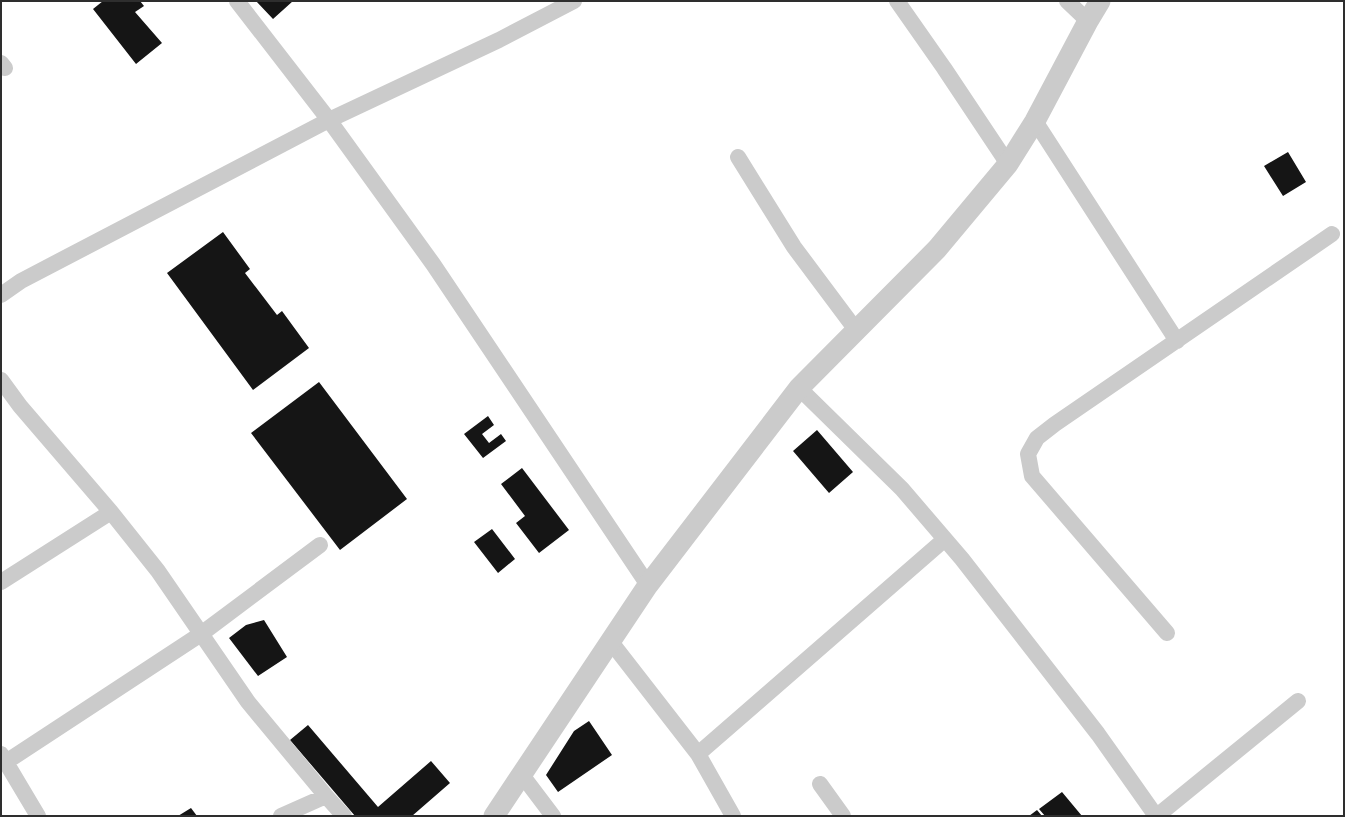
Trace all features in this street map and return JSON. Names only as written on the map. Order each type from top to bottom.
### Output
[{"type":"street","points":[[236,1],[329,120],[433,264],[648,585]]},
{"type":"street","points":[[1,295],[21,281],[329,120],[500,40],[574,1]]},
{"type":"street","points":[[897,1],[1008,164]]},
{"type":"street","points":[[1067,1],[1088,21]]},
{"type":"street","points":[[494,816],[648,585],[799,388],[937,249],[1008,164],[1035,121],[1100,1]]},
{"type":"street","points":[[1035,121],[1177,341]]},
{"type":"street","points":[[738,157],[794,247],[856,330]]},
{"type":"street","points":[[1167,633],[1032,476],[1028,454],[1037,438],[1055,424],[1332,234]]},
{"type":"street","points":[[1,380],[20,406],[111,512],[158,571],[248,702],[344,816]]},
{"type":"street","points":[[799,388],[902,489],[962,559],[1098,734],[1157,816],[1298,702]]},
{"type":"street","points":[[1,582],[111,512]]},
{"type":"street","points":[[698,754],[945,539]]},
{"type":"street","points":[[38,816],[4,758],[201,634],[320,545]]},
{"type":"street","points":[[611,642],[698,754],[733,816]]},
{"type":"street","points":[[522,775],[553,816]]},
{"type":"street","points":[[820,784],[843,816]]},
{"type":"street","points":[[281,816],[326,796]]},
{"type":"building","points":[[103,1],[140,1],[144,6],[135,12],[162,43],[136,64],[93,9]]},
{"type":"building","points":[[256,1],[293,1],[273,19]]},
{"type":"building","points":[[1288,152],[1306,182],[1283,196],[1264,166]]},
{"type":"building","points":[[223,232],[250,269],[245,273],[277,315],[282,311],[309,348],[253,390],[167,273]]},
{"type":"building","points":[[319,382],[407,499],[340,550],[251,433]]},
{"type":"building","points":[[488,416],[494,425],[482,434],[489,443],[501,434],[506,441],[483,458],[464,434]]},
{"type":"building","points":[[817,430],[853,472],[829,493],[793,451]]},
{"type":"building","points":[[522,468],[569,530],[539,553],[516,523],[525,516],[501,484]]},
{"type":"building","points":[[492,529],[515,559],[498,573],[474,542]]},
{"type":"building","points":[[264,620],[287,657],[258,676],[229,638],[246,625]]},
{"type":"building","points":[[589,721],[612,755],[558,792],[546,775],[574,731]]},
{"type":"building","points":[[308,725],[378,807],[431,761],[450,783],[412,816],[355,816],[290,740]]},
{"type":"building","points":[[1062,792],[1082,816],[1045,816],[1039,809]]},
{"type":"building","points":[[191,808],[197,816],[178,816]]},
{"type":"building","points":[[1037,810],[1042,816],[1029,816]]}]
